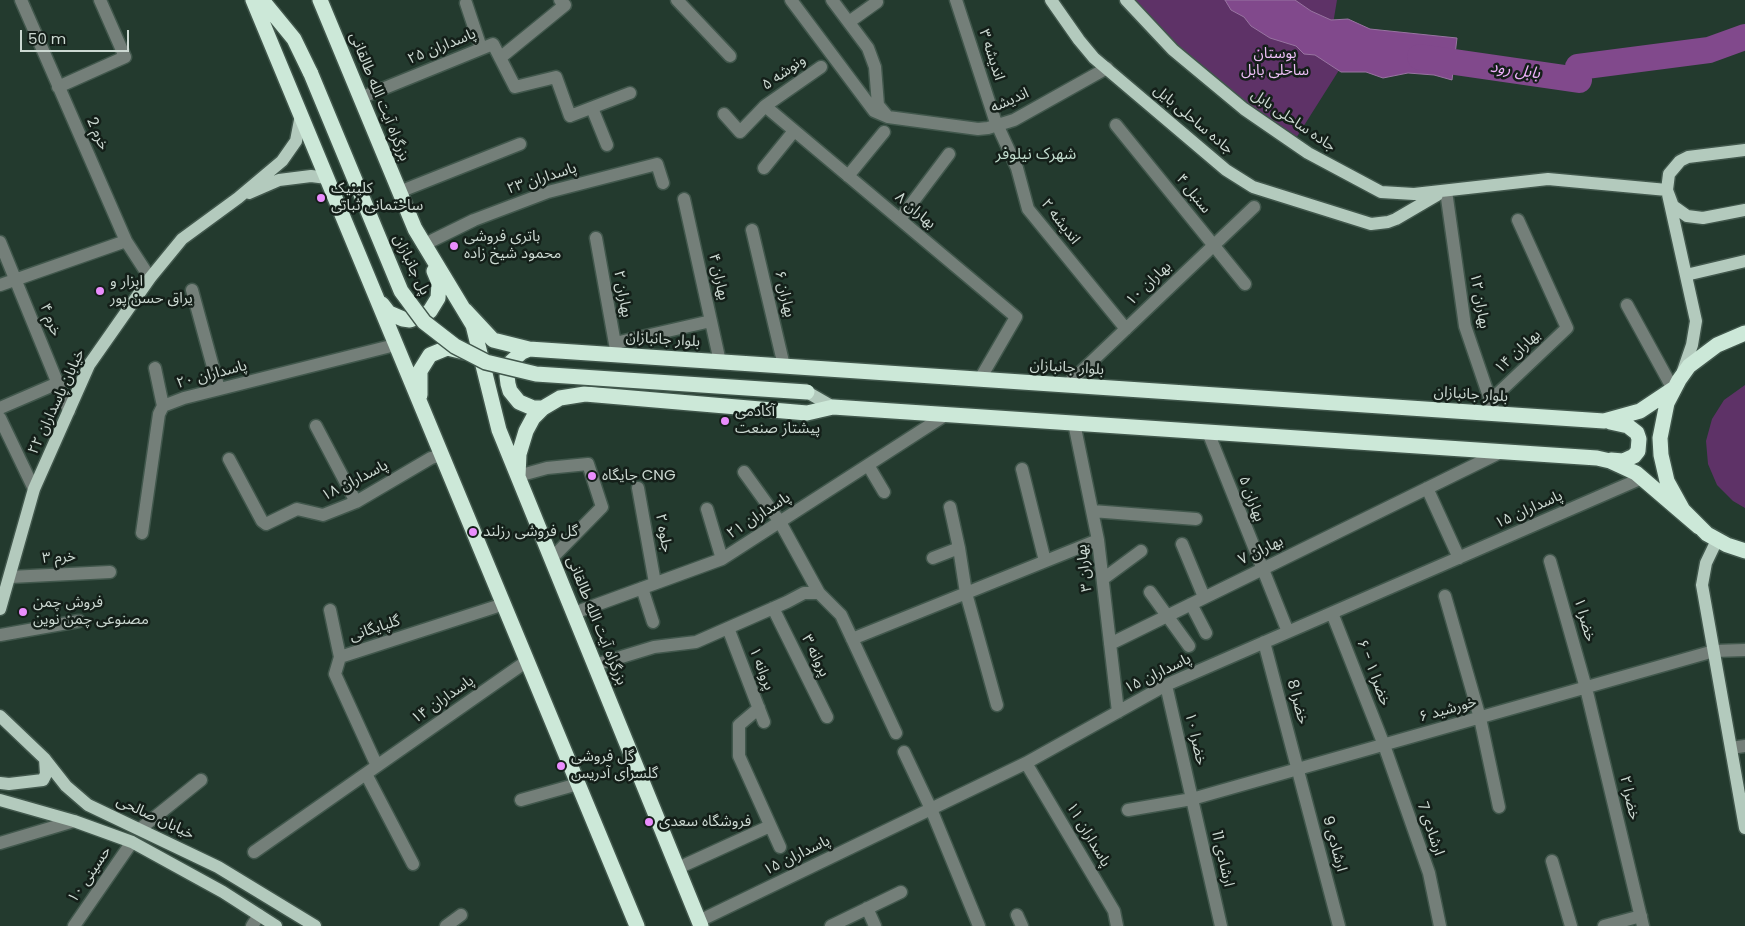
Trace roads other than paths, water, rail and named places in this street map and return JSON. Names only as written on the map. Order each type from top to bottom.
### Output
[{"type":"highway","points":[[253,0],[637,926]]},
{"type":"highway","name":"پل جانبازان","points":[[262,0],[294,39],[311,74],[401,291],[424,322],[455,346],[486,362],[536,374],[807,392]]},
{"type":"highway","name":"بزرگراه آیت الله طالقانی","points":[[320,0],[415,230],[474,325],[496,422],[700,924]]},
{"type":"highway","points":[[378,299],[389,312],[403,319],[410,320],[424,315],[435,305],[438,298],[439,283],[415,230]]},
{"type":"highway","name":"بلوار جانبازان","points":[[465,310],[493,340],[529,349],[616,349],[720,362],[980,380],[1493,407],[1604,421],[1640,412],[1676,385]]},
{"type":"highway","points":[[1699,527],[1677,501],[1667,481],[1662,464],[1661,429],[1667,403],[1689,366],[1709,349],[1724,340],[1745,333]]},
{"type":"highway","points":[[420,402],[419,377],[425,360],[440,349],[459,350],[470,356],[477,366],[496,422]]},
{"type":"highway","points":[[529,349],[522,352],[511,362],[507,376],[508,384],[510,391],[519,402],[533,408],[543,408]]},
{"type":"highway","points":[[518,476],[519,454],[526,431],[543,408],[560,398],[578,394],[807,413],[833,407],[1624,461],[1634,456],[1640,445],[1637,433],[1628,426],[1604,421]]},
{"type":"highway","points":[[1597,458],[1626,467],[1717,540],[1745,551]]},
{"type":"main road","name":"جاده ساحلی بایل","points":[[1051,0],[1086,50],[1240,180],[1253,187],[1346,218]]},
{"type":"main road","name":"جاده ساحلی بابل","points":[[1126,0],[1172,50],[1244,109],[1308,153],[1381,192],[1405,194],[1446,191],[1548,179],[1666,190]]},
{"type":"main road","name":"خیابان پاسداران ۲۲","points":[[0,609],[34,490],[89,365],[150,278],[182,239],[238,198],[282,161],[296,140],[301,115]]},
{"type":"main road","points":[[1676,385],[1692,345],[1696,321],[1666,190],[1669,174],[1680,161],[1688,157],[1745,150]]},
{"type":"main road","name":"خیابان پاسداران ۲۲","points":[[238,198],[278,180],[311,176],[327,178]]},
{"type":"main road","points":[[1666,190],[1673,206],[1687,216],[1703,218],[1745,210]]},
{"type":"main road","name":"جاده ساحلی بابل","points":[[1346,218],[1371,224],[1388,222],[1446,191]]},
{"type":"main road","points":[[1686,274],[1745,261]]},
{"type":"main road","points":[[807,392],[833,407]]},
{"type":"main road","points":[[1717,540],[1706,564],[1702,585],[1742,800],[1745,828]]},
{"type":"main road","name":"خيابان صالحی","points":[[0,716],[44,758],[66,786],[88,805],[218,867],[314,926]]},
{"type":"main road","points":[[0,783],[9,784],[43,780],[46,774],[44,758]]},
{"type":"main road","name":"خيابان صالحی","points":[[0,800],[74,821],[132,842],[223,892],[276,926]]},
{"type":"main road","points":[[74,821],[88,805]]},
{"type":"street","name":"خرم 2","points":[[21,0],[126,241],[150,278]]},
{"type":"street","points":[[58,86],[125,57],[100,0]]},
{"type":"street","points":[[500,58],[565,5],[560,0]]},
{"type":"street","points":[[677,0],[730,56]]},
{"type":"street","points":[[791,0],[873,99]]},
{"type":"street","points":[[832,0],[871,54],[875,67],[873,99]]},
{"type":"street","name":"اندیشه ۳","points":[[956,0],[996,123]]},
{"type":"street","points":[[466,2],[482,48]]},
{"type":"street","points":[[849,22],[877,2]]},
{"type":"street","name":"پاسداران ۲۵","points":[[360,98],[493,44],[515,87],[556,77],[570,116],[630,94]]},
{"type":"street","name":"ونوشه ۵","points":[[765,106],[822,67]]},
{"type":"street","name":"اندیشه","points":[[873,99],[888,117],[978,129],[1014,120],[1107,68]]},
{"type":"street","points":[[724,114],[740,132],[765,106]]},
{"type":"street","name":"بهاران ۸","points":[[765,106],[1016,317],[980,380]]},
{"type":"street","points":[[592,108],[607,145]]},
{"type":"street","name":"اندیشه ۲","points":[[996,123],[1017,168],[1028,209],[1126,329]]},
{"type":"street","name":"سنبل ۴","points":[[1116,125],[1245,284]]},
{"type":"street","points":[[764,168],[794,131]]},
{"type":"street","points":[[848,176],[884,132]]},
{"type":"street","points":[[399,192],[520,144]]},
{"type":"street","points":[[900,220],[949,154]]},
{"type":"street","name":"پاسداران ۲۳","points":[[423,244],[474,220],[548,192],[658,164],[662,183]]},
{"type":"street","name":"بهاران ۱۲","points":[[1446,191],[1465,326],[1493,407]]},
{"type":"street","name":"بهاران ۴","points":[[684,199],[720,362]]},
{"type":"street","name":"بهاران ۱۰","points":[[1067,385],[1254,207]]},
{"type":"street","name":"بهاران ۱۴","points":[[1493,407],[1567,328],[1518,220]]},
{"type":"street","name":"بهاران ۶","points":[[752,230],[784,366]]},
{"type":"street","name":"بهاران ۲","points":[[596,238],[616,349]]},
{"type":"street","points":[[0,285],[126,241]]},
{"type":"street","name":"خرم ۴","points":[[0,242],[17,280],[68,411]]},
{"type":"street","points":[[192,290],[219,389]]},
{"type":"street","points":[[1627,305],[1676,385]]},
{"type":"street","points":[[616,349],[711,321]]},
{"type":"street","name":"پاسداران ۲۰","points":[[142,533],[159,414],[163,406],[219,389],[395,345]]},
{"type":"street","points":[[155,368],[163,406]]},
{"type":"street","points":[[0,408],[58,383]]},
{"type":"street","name":"پاسداران ۲۱","points":[[574,613],[722,559],[947,414]]},
{"type":"street","points":[[0,418],[34,490]]},
{"type":"street","name":"بهاران ۳","points":[[1074,423],[1098,540],[1118,712]]},
{"type":"street","points":[[316,426],[356,502]]},
{"type":"street","name":"بهاران ۵","points":[[1208,432],[1261,569],[1288,632]]},
{"type":"street","name":"بهاران ۷","points":[[1110,644],[1501,452]]},
{"type":"street","name":"پاسداران ۱۸","points":[[229,459],[262,521],[266,524],[297,508],[323,515],[356,502],[431,458],[442,455]]},
{"type":"street","points":[[518,476],[547,468],[588,464],[602,507],[552,558]]},
{"type":"street","points":[[868,465],[884,492]]},
{"type":"street","points":[[1022,469],[1045,562]]},
{"type":"street","points":[[744,472],[780,522],[819,593],[841,616],[896,733]]},
{"type":"street","name":"پاسداران ۱۵","points":[[700,924],[1026,763],[1166,685],[1642,478]]},
{"type":"street","name":"جلوه ۲","points":[[638,488],[655,583]]},
{"type":"street","points":[[1427,488],[1459,558]]},
{"type":"street","points":[[950,507],[966,593],[997,705]]},
{"type":"street","points":[[707,509],[722,559]]},
{"type":"street","points":[[1092,511],[1196,519]]},
{"type":"street","points":[[852,639],[1098,540]]},
{"type":"street","points":[[1182,544],[1204,597]]},
{"type":"street","points":[[934,558],[959,548]]},
{"type":"street","points":[[1103,579],[1141,551]]},
{"type":"street","name":"خضرا ۱","points":[[1550,561],[1586,688]]},
{"type":"street","name":"خرم ۳","points":[[10,577],[110,572]]},
{"type":"street","points":[[642,588],[653,622]]},
{"type":"street","points":[[595,665],[654,647],[696,642],[774,608],[804,592],[819,593]]},
{"type":"street","points":[[1150,592],[1189,646]]},
{"type":"street","points":[[1445,596],[1480,718],[1499,807]]},
{"type":"street","name":"گلپایگانی","points":[[377,766],[335,674],[340,657],[504,604]]},
{"type":"street","points":[[1191,604],[1206,633]]},
{"type":"street","name":"پروانه ۳","points":[[774,608],[827,717]]},
{"type":"street","points":[[330,610],[340,657]]},
{"type":"street","name":"خضرا ۱ - ۶","points":[[1332,613],[1384,745]]},
{"type":"street","points":[[0,635],[79,621]]},
{"type":"street","name":"پروانه ۱","points":[[728,628],[764,722]]},
{"type":"street","name":"خضرا 8","points":[[1264,642],[1298,769]]},
{"type":"street","name":"خورشید ۶","points":[[1128,810],[1192,799],[1714,652],[1745,650]]},
{"type":"street","name":"پاسداران ۱۴","points":[[254,852],[527,660]]},
{"type":"street","name":"خضرا ۱۰","points":[[1166,685],[1192,799]]},
{"type":"street","name":"خضرا ۲","points":[[1586,688],[1642,921]]},
{"type":"street","points":[[759,708],[739,725],[739,756],[780,847]]},
{"type":"street","name":"ارشادی 7","points":[[1384,745],[1428,873],[1440,926]]},
{"type":"street","points":[[1731,748],[1745,746]]},
{"type":"street","points":[[904,752],[931,809],[979,926]]},
{"type":"street","name":"پاسداران ١١","points":[[1026,763],[1114,911],[1117,926]]},
{"type":"street","name":"ارشادی 9","points":[[1298,769],[1339,926]]},
{"type":"street","points":[[366,774],[413,864]]},
{"type":"street","points":[[140,829],[201,780]]},
{"type":"street","points":[[522,800],[578,784]]},
{"type":"street","name":"ارشادی 11","points":[[1192,799],[1221,926]]},
{"type":"street","points":[[0,843],[74,821]]},
{"type":"street","points":[[678,868],[770,826]]},
{"type":"street","name":"حسینی ۱۰","points":[[74,926],[132,842]]},
{"type":"street","points":[[1552,861],[1571,926]]},
{"type":"street","points":[[831,926],[901,892]]},
{"type":"street","points":[[868,908],[875,926]]},
{"type":"street","points":[[252,926],[259,915]]},
{"type":"street","points":[[446,926],[461,915]]},
{"type":"street","points":[[1604,926],[1642,921]]},
{"type":"waterway","name":"بابل رود","points":[[1420,57],[1579,80],[1578,67],[1709,50],[1745,37]]},
{"type":"place","name":"کلینیک ساختمانی ثباتی","points":[[321,198]]},
{"type":"place","name":"باتری فروشی محمود شیخ زاده","points":[[454,246]]},
{"type":"place","name":"ابزار و یراق حسن پور","points":[[100,291]]},
{"type":"place","name":"آکادمی پیشتاز صنعت","points":[[725,421]]},
{"type":"place","name":"جایگاه CNG","points":[[592,476]]},
{"type":"place","name":"گل فروشی رزلند","points":[[473,532]]},
{"type":"place","name":"فروش چمن مصنوعی چمن نوین","points":[[23,612]]},
{"type":"place","name":"گل فروشی گلسرای آدریس","points":[[561,766]]},
{"type":"place","name":"فروشگاه سعدی","points":[[649,822]]},
{"type":"district","name":"شهرک نیلوفر","points":[[1036,155]]},
{"type":"park label","name":"بوستان ساحلی بابل","points":[[1275,62]]}]
